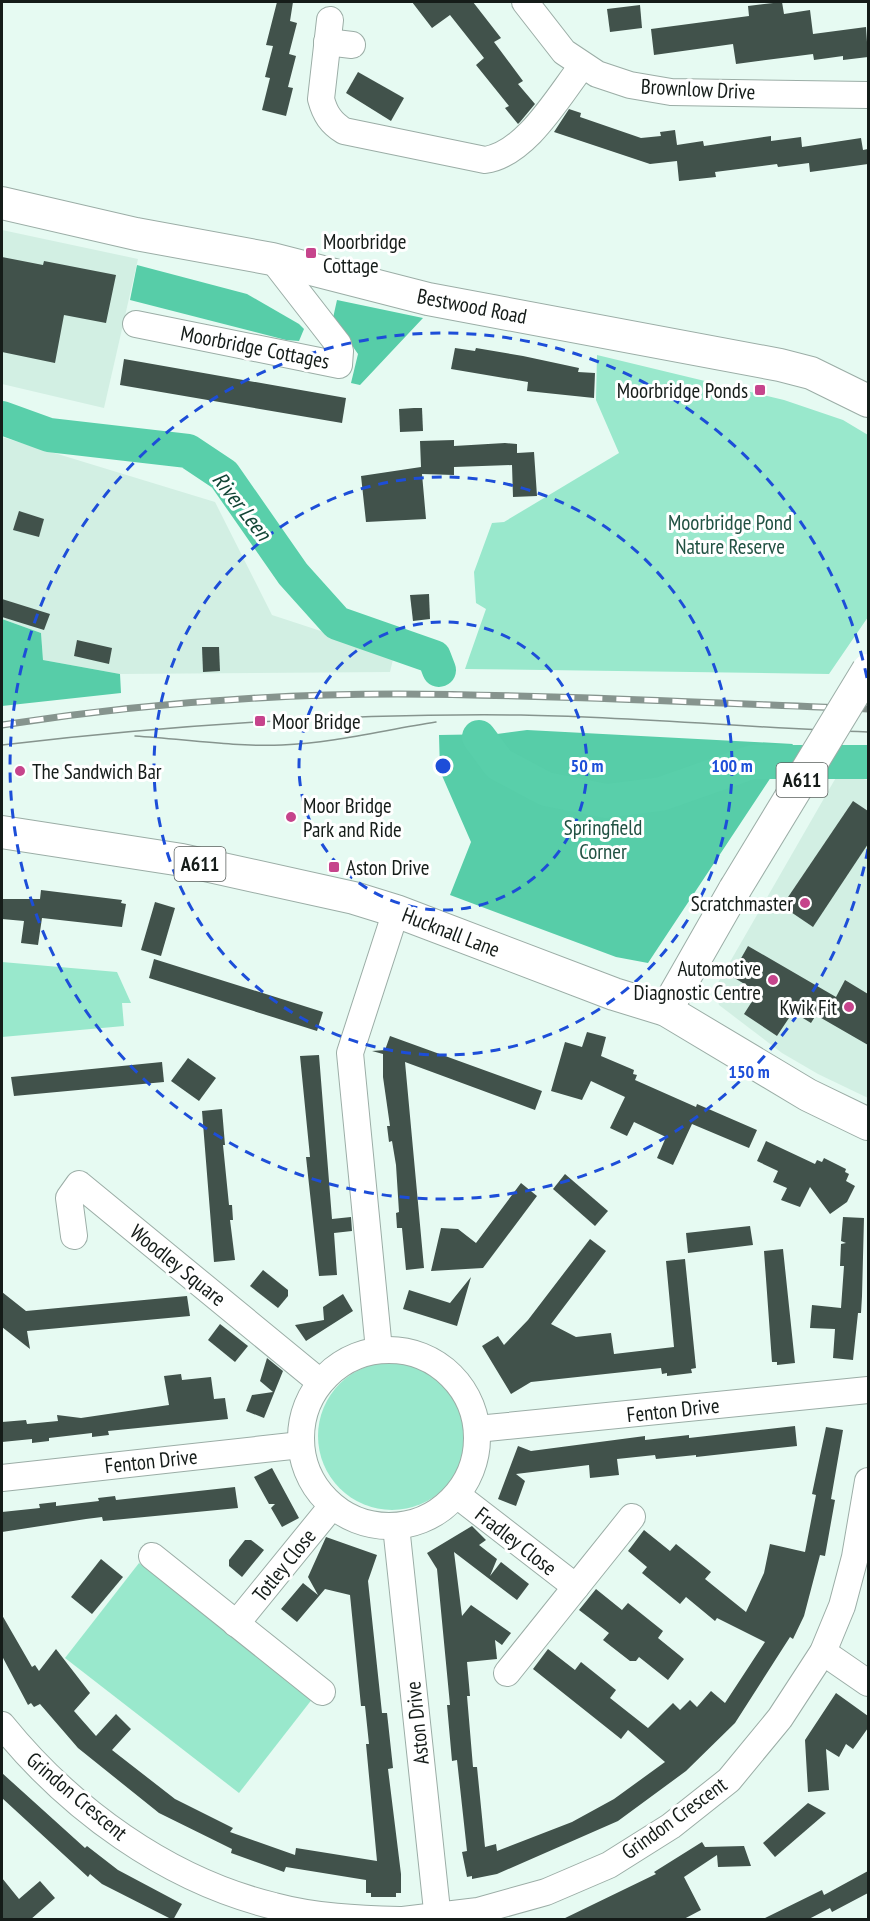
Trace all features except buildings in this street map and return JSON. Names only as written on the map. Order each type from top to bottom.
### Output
[{"type":"main road","name":"Bestwood Road","points":[[2,203],[136,234],[272,259],[428,299],[780,365],[811,373],[868,401]]},
{"type":"main road","name":"A611","points":[[666,1010],[735,889],[868,670]]},
{"type":"main road","name":"Hucknall Lane","points":[[2,832],[182,860],[354,898],[396,911],[608,992],[666,1010],[808,1095],[868,1124]]},
{"type":"street","name":"Brownlow Drive","points":[[525,2],[564,52],[582,66],[612,81],[672,92],[868,95]]},
{"type":"street","points":[[336,36],[321,99],[324,111],[333,124],[344,131],[485,160],[499,158],[521,144],[582,66]]},
{"type":"street","name":"Moorbridge Cottages","points":[[148,322],[339,365],[338,344],[272,259]]},
{"type":"street","points":[[379,1350],[350,1053],[396,911]]},
{"type":"street","name":"Woodley Square","points":[[74,1236],[69,1198],[79,1184],[320,1382]]},
{"type":"street","points":[[379,1350],[401,1350],[422,1356],[441,1366],[459,1384],[471,1405],[477,1429],[476,1453],[470,1475],[457,1495],[429,1516],[396,1526],[362,1523],[332,1506],[310,1479],[300,1445],[304,1412],[320,1382],[346,1360],[379,1350]]},
{"type":"street","name":"Fenton Drive","points":[[477,1429],[868,1390]]},
{"type":"street","name":"Fenton Drive","points":[[2,1478],[300,1445]]},
{"type":"street","name":"Grindon Crescent","points":[[2,1725],[25,1754],[98,1819],[160,1860],[204,1882],[273,1906],[344,1918],[402,1920],[438,1918],[478,1911],[546,1892],[609,1865],[670,1827],[729,1780],[780,1718],[823,1652],[842,1606],[855,1557],[868,1481]]},
{"type":"street","name":"Fradley Close","points":[[457,1495],[576,1587]]},
{"type":"street","name":"Totley Close","points":[[236,1624],[332,1506]]},
{"type":"street","name":"Fradley Close","points":[[507,1673],[632,1517]]},
{"type":"street","name":"Aston Drive","points":[[396,1526],[438,1918]]},
{"type":"street","points":[[152,1556],[322,1692]]},
{"type":"street","points":[[823,1652],[868,1683]]},
{"type":"shaded area","points":[[2,230],[138,259],[104,408],[2,384]]},
{"type":"shaded area","points":[[2,437],[215,502],[272,615],[394,655],[390,672],[120,674],[43,660],[41,633],[2,619]]},
{"type":"shaded area","points":[[838,774],[868,780],[868,1098],[818,1074],[782,1053],[719,1005],[715,988]]},
{"type":"green space","points":[[137,265],[247,294],[299,324],[304,329],[299,341],[286,340],[130,300]]},
{"type":"green space","points":[[337,300],[423,318],[360,385],[351,383],[358,354],[333,318]]},
{"type":"green space","name":"Moorbridge Pond Nature Reserve","points":[[597,355],[784,400],[843,420],[868,435],[868,617],[829,674],[465,669],[486,609],[476,603],[474,572],[492,523],[504,522],[619,453],[596,400]]},
{"type":"green space","points":[[2,619],[41,633],[43,660],[120,674],[121,693],[2,706]]},
{"type":"green space","name":"Springfield Corner","points":[[527,730],[793,744],[648,963],[616,957],[450,895],[471,842],[440,771],[439,735],[497,734]]},
{"type":"green space","points":[[2,962],[117,972],[131,1003],[122,1003],[124,1026],[2,1037]]},
{"type":"green space","points":[[392,1362],[420,1368],[444,1384],[460,1408],[466,1436],[460,1464],[444,1488],[420,1504],[392,1510],[364,1504],[340,1488],[324,1464],[318,1436],[324,1408],[340,1384],[364,1368]]},
{"type":"green space","points":[[139,1563],[313,1698],[239,1793],[65,1658]]},
{"type":"waterway","name":"River Leen","points":[[2,418],[49,435],[188,451],[224,475],[293,574],[337,623],[434,657],[439,670]]},
{"type":"waterway","name":"River Leen","points":[[479,737],[499,764],[546,789],[606,801],[661,794],[752,762],[868,762]]},
{"type":"tram line","points":[[2,745],[196,726],[326,718],[456,715],[608,718],[868,732]]},
{"type":"tram line","points":[[135,736],[227,744],[282,745],[340,739],[436,722]]},
{"type":"railway","points":[[2,725],[200,702],[299,696],[398,694],[868,709]]},
{"type":"place","name":"Moorbridge Cottage","points":[[311,253]]},
{"type":"place","name":"Moorbridge Ponds","points":[[760,390]]},
{"type":"place","name":"Moor Bridge","points":[[260,721]]},
{"type":"place","name":"The Sandwich Bar","points":[[20,771]]},
{"type":"place","name":"Moor Bridge Park and Ride","points":[[291,817]]},
{"type":"place","name":"Aston Drive","points":[[334,867]]},
{"type":"place","name":"Scratchmaster","points":[[805,903]]},
{"type":"place","name":"Automotive Diagnostic Centre","points":[[773,980]]},
{"type":"place","name":"Kwik Fit","points":[[849,1007]]}]
